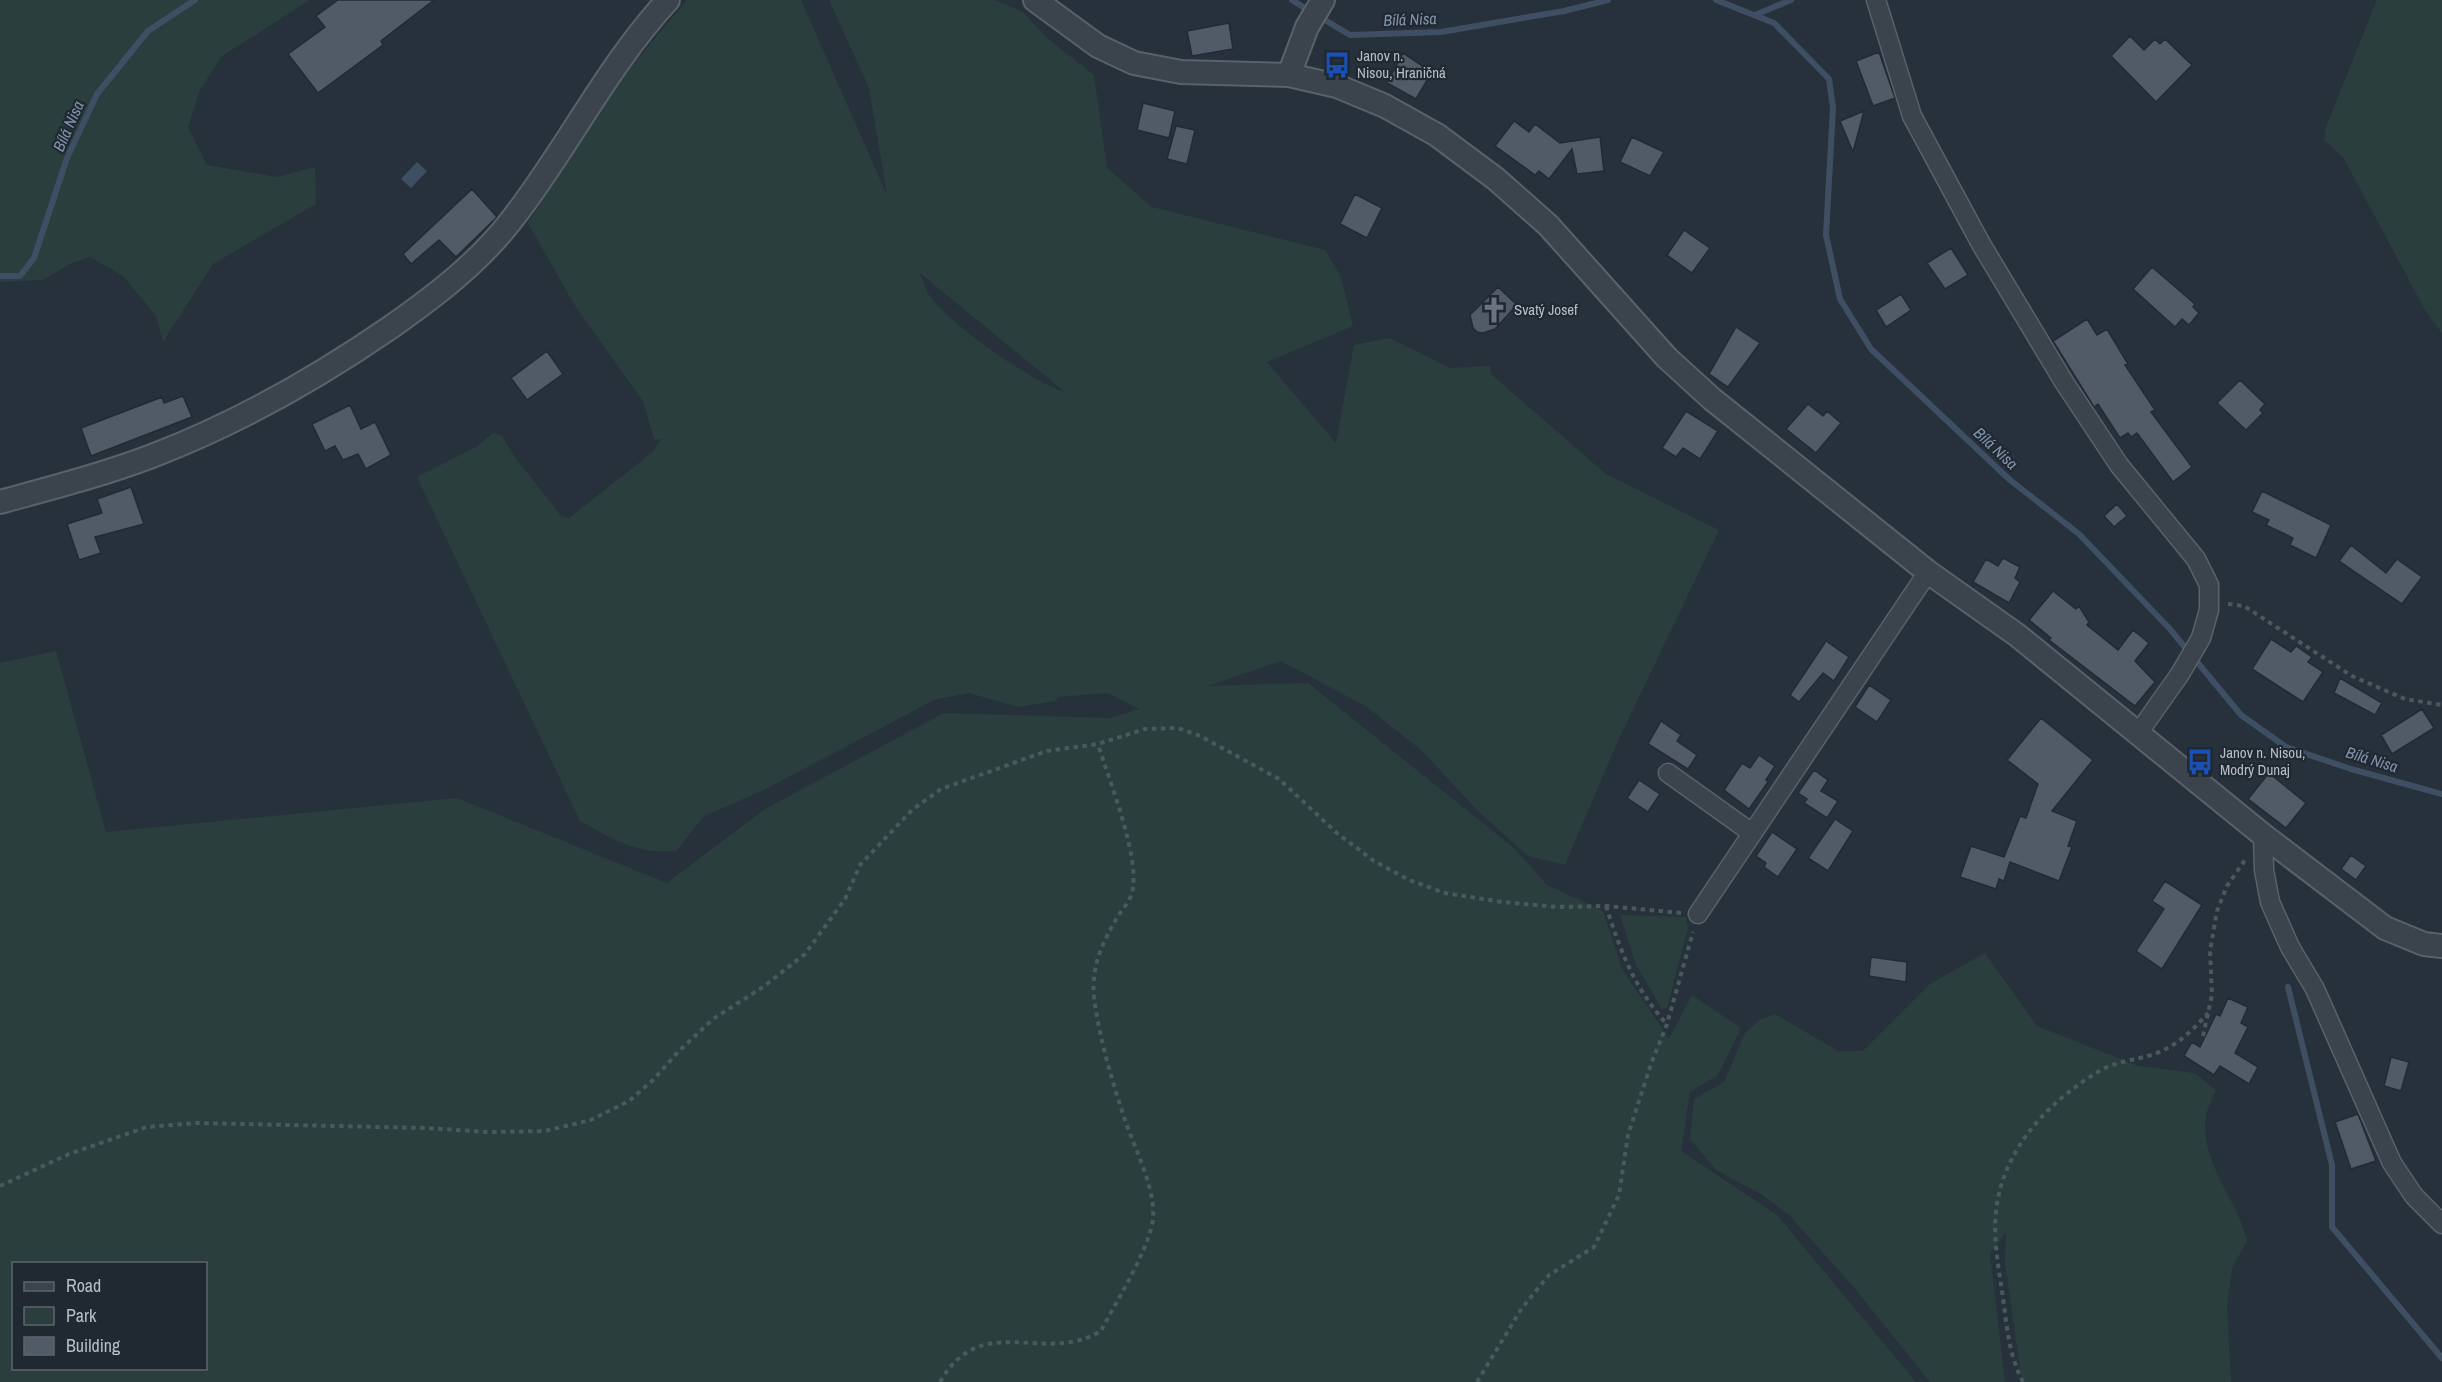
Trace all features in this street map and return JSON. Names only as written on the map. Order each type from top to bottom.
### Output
[{"type":"street","points":[[0,502],[122,466],[214,429],[314,377],[410,314],[464,271],[511,221],[633,43],[668,0]]},
{"type":"street","points":[[1035,0],[1098,46],[1134,63],[1181,72],[1289,75],[1338,86],[1385,106],[1437,135],[1496,178],[1548,225],[1666,358],[1712,399],[1928,572],[2017,635],[2263,835],[2385,928],[2424,944],[2442,946]]},
{"type":"street","points":[[1876,0],[1912,117],[1981,244],[2064,382],[2119,465],[2196,559],[2209,585],[2209,602],[2200,638],[2180,674],[2139,732]]},
{"type":"street","points":[[1289,75],[1307,27],[1322,1]]},
{"type":"street","points":[[1698,914],[1928,572]]},
{"type":"street","points":[[1668,774],[1752,833]]},
{"type":"street","points":[[2263,835],[2264,870],[2270,902],[2290,947],[2316,989],[2392,1163],[2414,1196],[2442,1224]]},
{"type":"path","points":[[2209,602],[2244,606],[2352,676],[2405,699],[2442,705]]},
{"type":"path","points":[[0,1186],[69,1154],[147,1127],[196,1123],[499,1132],[545,1131],[591,1120],[629,1101],[713,1019],[763,987],[805,954],[845,899],[860,865],[912,810],[941,789],[1047,751],[1098,744],[1145,729],[1178,728],[1200,736],[1279,779],[1338,834],[1374,861],[1409,880],[1445,893],[1502,902],[1557,907],[1606,906],[1698,914],[1667,1024],[1651,1064],[1628,1135],[1619,1195],[1594,1247],[1549,1275],[1522,1308],[1477,1382]]},
{"type":"path","points":[[940,1382],[951,1363],[984,1343],[1004,1341],[1063,1344],[1088,1339],[1101,1331],[1152,1228],[1152,1204],[1106,1053],[1095,997],[1094,969],[1101,946],[1132,895],[1134,869],[1129,842],[1098,744]]},
{"type":"path","points":[[2203,1036],[2213,979],[2210,951],[2217,912],[2228,886],[2263,835]]},
{"type":"path","points":[[1606,906],[1625,962],[1646,1002],[1667,1024]]},
{"type":"path","points":[[2023,1382],[2012,1361],[1997,1259],[1996,1211],[2001,1189],[2012,1162],[2029,1130],[2076,1086],[2104,1068],[2155,1054],[2185,1038],[2208,1013]]},
{"type":"green space","points":[[0,0],[310,0],[222,56],[200,90],[188,127],[207,165],[277,177],[315,167],[316,204],[213,264],[163,342],[156,316],[123,276],[90,257],[72,263],[43,280],[0,282]]},
{"type":"green space","points":[[687,0],[801,0],[887,195],[869,88],[829,0],[995,0],[1023,12],[1048,39],[1094,75],[1107,168],[1152,207],[1325,250],[1341,277],[1353,326],[1267,362],[1336,443],[1354,345],[1389,338],[1450,368],[1490,366],[1491,374],[1606,474],[1719,530],[1617,743],[1565,865],[1528,856],[1479,812],[1421,750],[1367,707],[1281,661],[1208,686],[1308,683],[1514,848],[1547,885],[1603,911],[1622,969],[1669,1039],[1692,995],[1741,1028],[1718,1075],[1690,1092],[1681,1151],[1777,1215],[1916,1382],[0,1382],[0,663],[56,651],[106,832],[457,798],[667,883],[765,809],[944,713],[1111,718],[1139,709],[1108,693],[1059,697],[1055,701],[1018,707],[969,693],[934,700],[764,790],[704,816],[676,851],[649,851],[637,848],[580,821],[417,477],[476,447],[493,433],[501,435],[514,456],[562,517],[569,518],[653,452],[661,439],[654,440],[644,403],[572,301],[528,223],[614,87]],"holes":[[[921,274],[1065,392],[1013,365],[972,336],[929,295]]]},
{"type":"green space","points":[[2377,0],[2442,0],[2442,333],[2425,310],[2343,157],[2324,140],[2326,127]]},
{"type":"green space","points":[[1620,915],[1686,917],[1688,928],[1667,1008],[1662,1009],[1636,965]]},
{"type":"green space","points":[[1985,953],[2037,1026],[2138,1066],[2194,1073],[2216,1090],[2206,1116],[2205,1133],[2208,1149],[2220,1180],[2236,1210],[2247,1241],[2232,1268],[2227,1305],[2231,1382],[2022,1382],[2005,1262],[2006,1232],[1990,1254],[2005,1382],[1930,1382],[1852,1285],[1789,1215],[1761,1194],[1716,1170],[1690,1139],[1694,1099],[1724,1082],[1745,1033],[1759,1020],[1775,1014],[1838,1051],[1863,1051],[1930,984]]},
{"type":"water","points":[[417,162],[427,171],[411,188],[401,179]]},
{"type":"building","points":[[338,0],[434,0],[381,41],[383,45],[318,93],[288,54],[325,27],[316,16]]},
{"type":"building","points":[[1229,23],[1233,49],[1192,56],[1187,31]]},
{"type":"building","points":[[2130,36],[2144,50],[2155,39],[2160,44],[2165,39],[2192,65],[2156,102],[2111,56]]},
{"type":"building","points":[[1879,52],[1895,98],[1873,106],[1856,61]]},
{"type":"building","points":[[1403,53],[1432,72],[1416,99],[1387,83]]},
{"type":"building","points":[[1143,103],[1175,111],[1169,138],[1137,130]]},
{"type":"building","points":[[1864,111],[1853,152],[1840,121]]},
{"type":"building","points":[[1514,121],[1529,132],[1535,124],[1560,143],[1600,137],[1604,171],[1577,174],[1572,149],[1549,179],[1539,171],[1535,175],[1495,146]]},
{"type":"building","points":[[1176,126],[1195,130],[1187,164],[1167,159]]},
{"type":"building","points":[[1632,137],[1664,152],[1650,176],[1620,162]]},
{"type":"building","points":[[472,189],[497,217],[456,257],[439,240],[411,264],[403,254]]},
{"type":"building","points":[[1355,194],[1382,208],[1367,238],[1340,224]]},
{"type":"building","points":[[1684,230],[1710,248],[1692,273],[1667,255]]},
{"type":"building","points":[[1951,248],[1968,275],[1945,289],[1927,263]]},
{"type":"building","points":[[2152,267],[2195,304],[2193,307],[2199,313],[2189,325],[2182,319],[2175,327],[2133,289]]},
{"type":"building","name":"Svatý Josef","points":[[1498,287],[1517,305],[1495,329],[1483,333],[1477,332],[1473,328],[1470,315]]},
{"type":"building","points":[[1901,294],[1911,310],[1886,327],[1876,310]]},
{"type":"building","points":[[2087,319],[2097,335],[2107,329],[2128,364],[2125,365],[2155,410],[2151,412],[2192,467],[2173,482],[2137,433],[2131,437],[2128,433],[2120,438],[2098,404],[2094,407],[2053,341]]},
{"type":"building","points":[[1736,327],[1760,343],[1728,387],[1709,374]]},
{"type":"building","points":[[547,351],[563,374],[527,400],[511,378]]},
{"type":"building","points":[[2240,380],[2265,404],[2260,410],[2263,413],[2246,430],[2217,403]]},
{"type":"building","points":[[183,396],[192,417],[91,456],[81,428],[162,397],[164,403]]},
{"type":"building","points":[[1808,404],[1823,416],[1827,411],[1841,423],[1816,453],[1786,429]]},
{"type":"building","points":[[350,405],[361,429],[375,422],[391,455],[366,469],[358,454],[343,460],[335,446],[325,451],[312,424]]},
{"type":"building","points":[[1686,411],[1718,431],[1700,459],[1683,448],[1676,457],[1662,448]]},
{"type":"building","points":[[131,487],[144,524],[95,537],[101,553],[79,560],[67,524],[102,513],[97,499]]},
{"type":"building","points":[[2262,491],[2331,525],[2316,558],[2290,545],[2293,538],[2266,525],[2269,520],[2252,512]]},
{"type":"building","points":[[2117,504],[2127,516],[2114,527],[2104,516]]},
{"type":"building","points":[[2351,545],[2386,573],[2397,559],[2422,577],[2402,604],[2339,561]]},
{"type":"building","points":[[2003,558],[2020,567],[2015,578],[2020,582],[2009,603],[1973,582],[1986,559],[1998,566]]},
{"type":"building","points":[[2053,591],[2076,609],[2079,606],[2089,622],[2087,625],[2118,650],[2133,630],[2149,643],[2135,661],[2155,682],[2135,706],[2049,640],[2051,638],[2029,620]]},
{"type":"building","points":[[2271,639],[2291,652],[2296,646],[2312,657],[2308,662],[2323,672],[2303,702],[2252,669]]},
{"type":"building","points":[[1826,641],[1849,657],[1834,681],[1823,673],[1799,702],[1790,695]]},
{"type":"building","points":[[2340,678],[2382,703],[2375,715],[2334,693]]},
{"type":"building","points":[[1869,685],[1891,700],[1877,722],[1855,707]]},
{"type":"building","points":[[2422,709],[2434,728],[2392,754],[2381,735]]},
{"type":"building","points":[[2041,718],[2093,760],[2052,811],[2077,821],[2068,846],[2072,847],[2059,881],[2010,862],[2004,881],[1999,879],[1996,889],[1960,877],[1971,846],[2004,857],[2020,816],[2026,818],[2038,784],[2007,760]]},
{"type":"building","points":[[1661,721],[1681,735],[1677,741],[1697,755],[1688,769],[1648,744]]},
{"type":"building","points":[[1759,755],[1775,766],[1766,780],[1768,782],[1749,809],[1724,790],[1742,763],[1750,768]]},
{"type":"building","points":[[1814,770],[1828,780],[1821,791],[1838,801],[1827,818],[1804,803],[1807,799],[1798,793]]},
{"type":"building","points":[[2269,773],[2306,803],[2286,828],[2248,799]]},
{"type":"building","points":[[1639,780],[1660,794],[1648,812],[1627,798]]},
{"type":"building","points":[[1835,819],[1853,831],[1828,871],[1808,858]]},
{"type":"building","points":[[1772,832],[1797,849],[1778,877],[1764,867],[1766,863],[1756,856]]},
{"type":"building","points":[[2351,855],[2366,866],[2356,880],[2341,869]]},
{"type":"building","points":[[2165,881],[2202,905],[2162,969],[2136,951],[2164,909],[2152,901]]},
{"type":"building","points":[[1871,957],[1907,962],[1906,982],[1869,976]]},
{"type":"building","points":[[2228,998],[2248,1007],[2241,1023],[2248,1027],[2235,1053],[2258,1067],[2249,1084],[2220,1066],[2214,1075],[2184,1056],[2192,1042],[2200,1047],[2216,1014],[2220,1016]]},
{"type":"building","points":[[2391,1057],[2409,1062],[2401,1091],[2384,1086]]},
{"type":"building","points":[[2358,1114],[2376,1161],[2351,1169],[2335,1122]]},
{"type":"waterway","name":"Bílá Nisa","points":[[0,276],[20,276],[34,258],[67,158],[97,94],[148,31],[195,0]]},
{"type":"waterway","name":"Bílá Nisa","points":[[1292,0],[1311,12]]},
{"type":"waterway","name":"Bílá Nisa","points":[[1320,17],[1350,35],[1441,32],[1564,11],[1608,0]]},
{"type":"waterway","name":"Bílá Nisa","points":[[1716,0],[1774,23],[1829,79],[1833,108],[1826,235],[1840,299],[1871,349],[2010,480],[2079,534],[2169,628],[2241,715],[2286,747],[2351,769],[2442,794]]},
{"type":"waterway","points":[[1755,15],[1791,0]]},
{"type":"waterway","points":[[2288,987],[2332,1165],[2332,1227],[2442,1358]]},
{"type":"place","name":"Janov n. Nisou, Hraničná","points":[[1337,65]]},
{"type":"place","name":"Svatý Josef","points":[[1494,310]]},
{"type":"place","name":"Janov n. Nisou, Modrý Dunaj","points":[[2200,762]]}]
